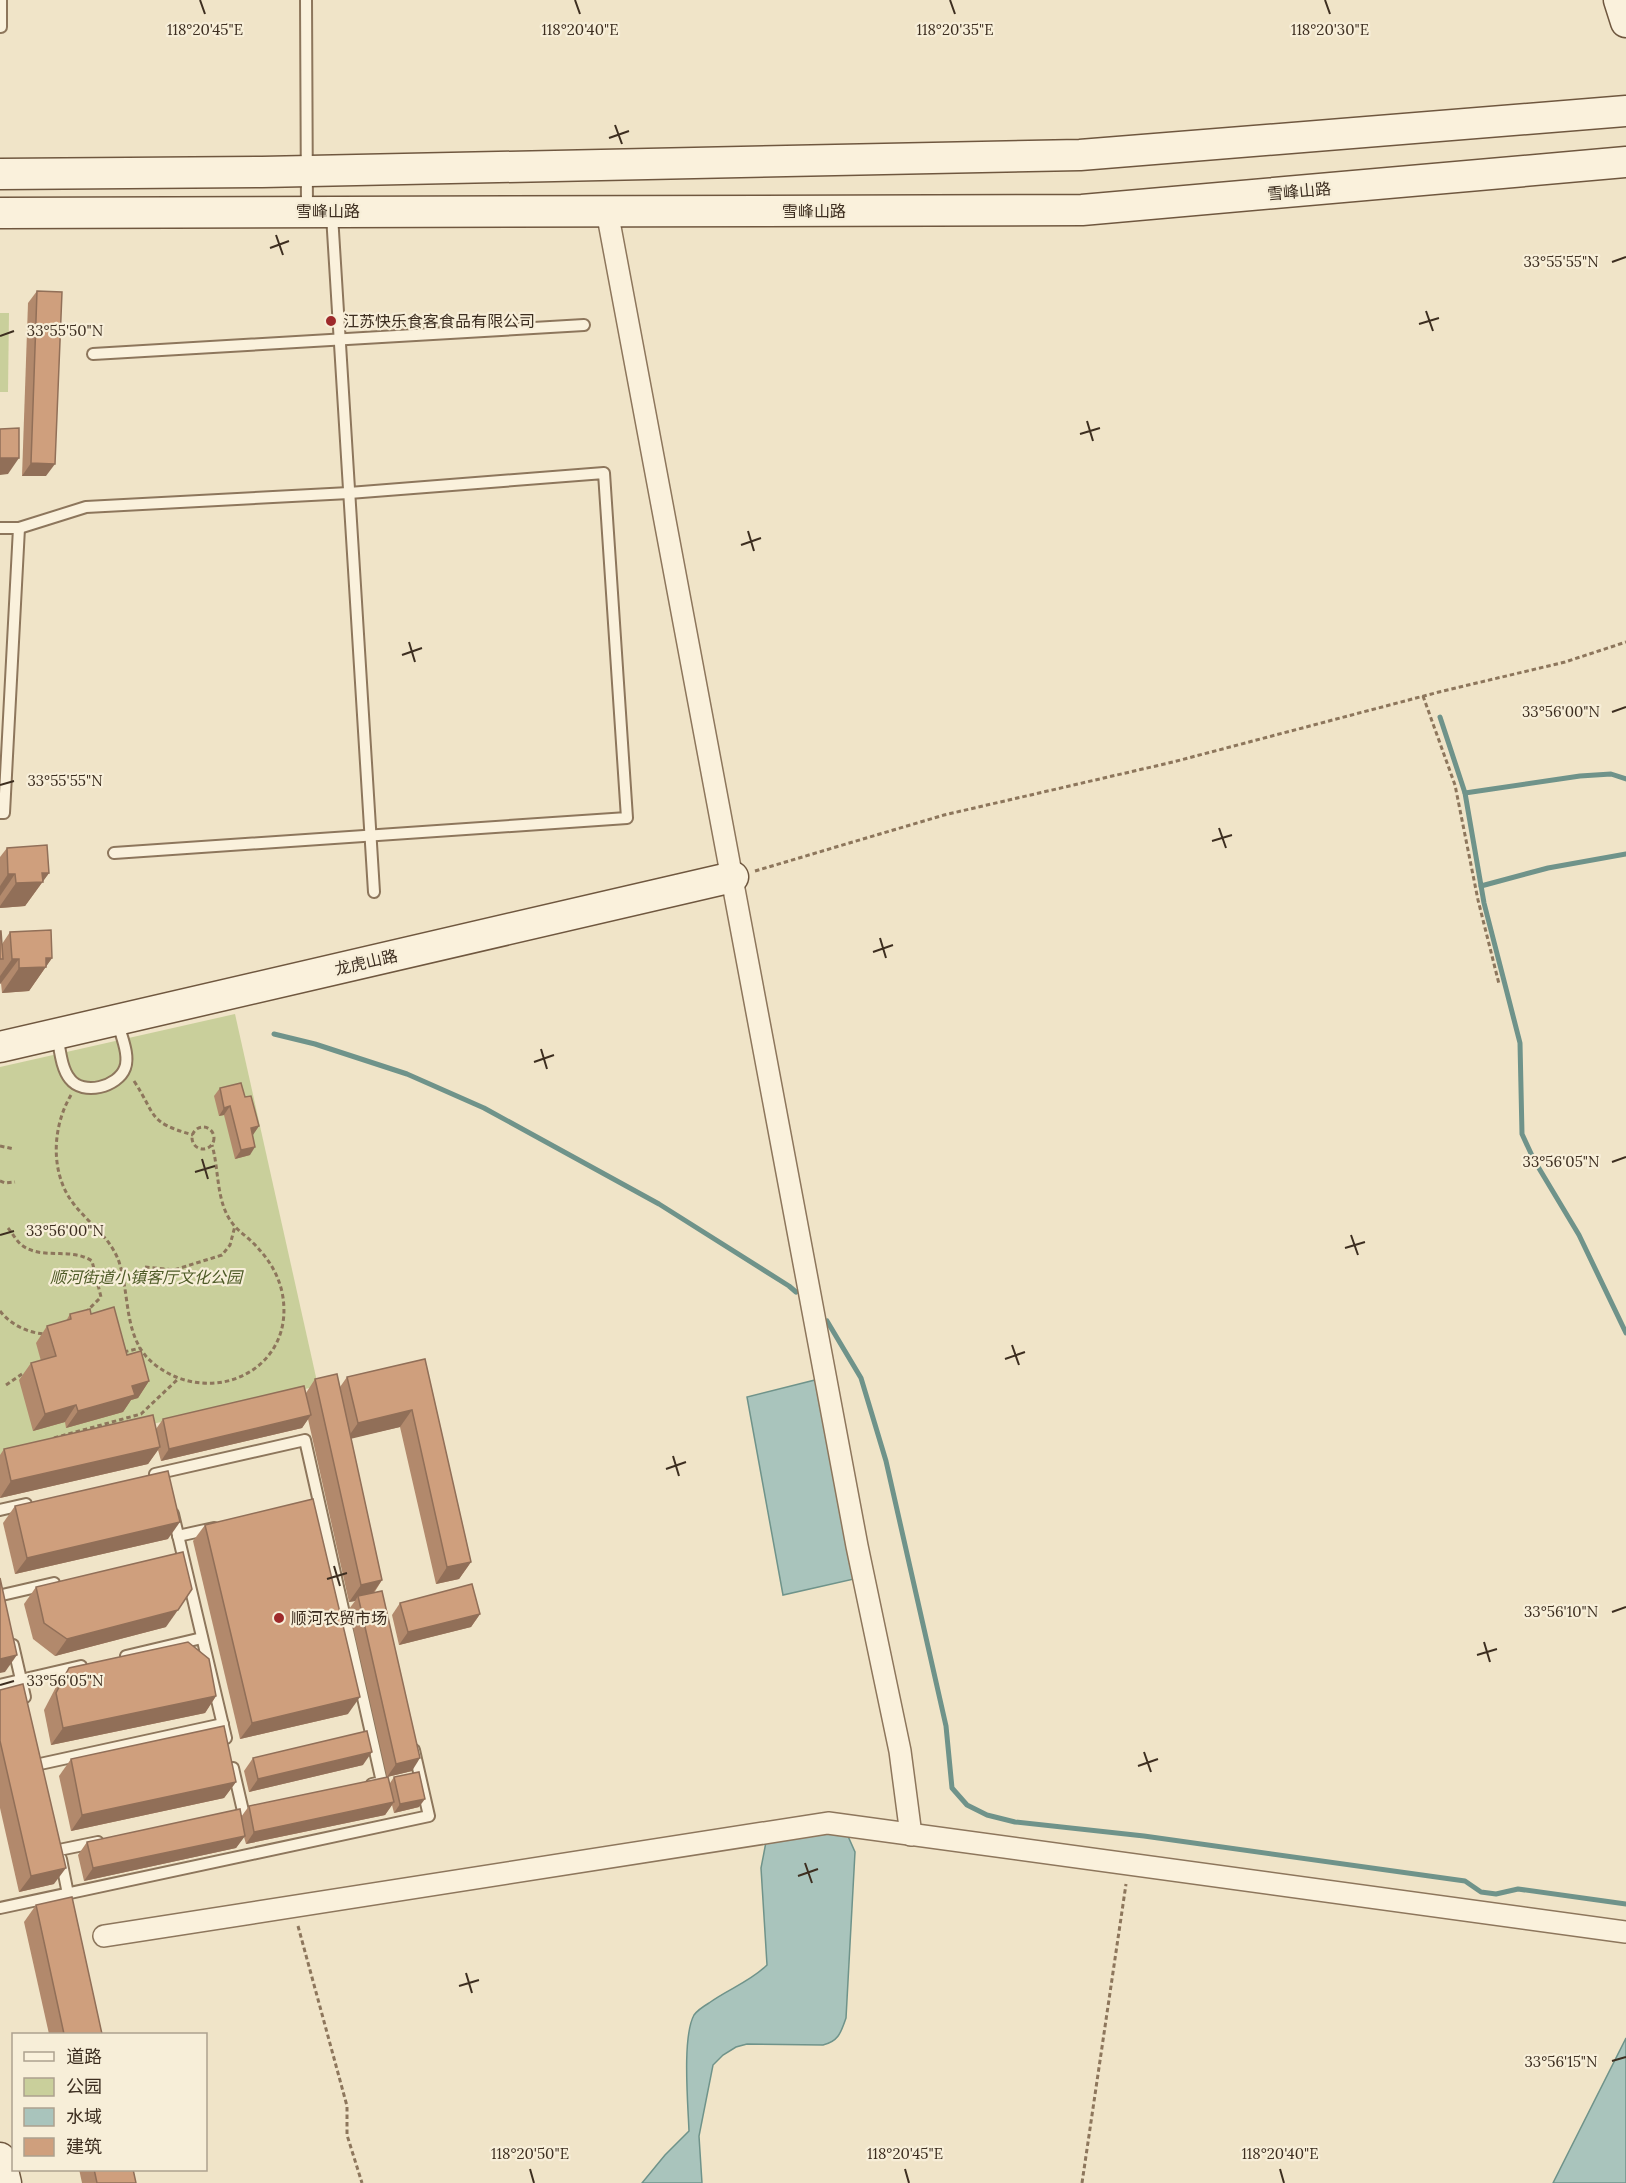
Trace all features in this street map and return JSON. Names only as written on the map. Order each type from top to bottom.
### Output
[{"type":"main road","points":[[1619,0],[1626,22]]},
{"type":"main road","points":[[0,174],[307,171],[1080,155],[1626,111]]},
{"type":"main road","name":"雪峰山路","points":[[0,213],[1082,210],[1626,162]]},
{"type":"main road","name":"龙虎山路","points":[[0,1047],[732,877]]},
{"type":"main road","points":[[0,2158],[6,2183]]},
{"type":"street","points":[[607,211],[856,1546],[900,1751],[911,1835]]},
{"type":"street","points":[[104,1936],[828,1823],[1626,1932]]},
{"type":"lane","points":[[1,0],[1,27]]},
{"type":"lane","points":[[306,0],[307,171],[319,211],[340,341],[374,892]]},
{"type":"lane","points":[[93,354],[584,325]]},
{"type":"lane","points":[[0,528],[19,528],[86,507],[350,493],[604,473],[627,819],[114,853]]},
{"type":"lane","points":[[0,813],[4,813],[19,528]]},
{"type":"lane","points":[[57,1034],[67,1074],[77,1086],[88,1089],[109,1084],[119,1078],[125,1069],[126,1053],[117,1020]]},
{"type":"lane","points":[[142,1477],[165,1478],[305,1440],[314,1505],[382,1782],[359,1787]]},
{"type":"lane","points":[[0,1510],[33,1502]]},
{"type":"lane","points":[[171,1504],[178,1536],[177,1554],[202,1638],[243,1811]]},
{"type":"lane","points":[[178,1536],[222,1526]]},
{"type":"lane","points":[[2,1596],[69,1579]]},
{"type":"lane","points":[[11,1638],[28,1712]]},
{"type":"lane","points":[[111,1659],[202,1638]]},
{"type":"lane","points":[[0,1685],[89,1664]]},
{"type":"lane","points":[[40,1764],[222,1724]]},
{"type":"lane","points":[[0,1908],[429,1816],[412,1738]]},
{"type":"lane","points":[[231,1814],[255,1809]]},
{"type":"lane","points":[[69,1894],[58,1844],[105,1840]]},
{"type":"path","points":[[732,877],[944,815],[1173,762],[1423,696],[1565,662],[1626,642]]},
{"type":"path","points":[[1423,696],[1455,785],[1478,900],[1499,984]]},
{"type":"path","points":[[125,1069],[138,1086],[157,1121],[166,1127],[193,1136]]},
{"type":"path","points":[[77,1086],[65,1108],[57,1135],[58,1172],[63,1187],[73,1203],[112,1246],[125,1281],[131,1328],[140,1348],[152,1363],[178,1378],[201,1384],[220,1384],[236,1379],[254,1370],[268,1359],[278,1343],[283,1326],[284,1308],[278,1277],[265,1254],[235,1226],[224,1207],[212,1145],[214,1135],[207,1128],[200,1128],[193,1136],[193,1143],[198,1149],[206,1149],[212,1145]]},
{"type":"path","points":[[0,1146],[14,1149]]},
{"type":"path","points":[[0,1181],[5,1184],[15,1182]]},
{"type":"path","points":[[145,1267],[174,1270],[222,1255],[230,1245],[235,1226]]},
{"type":"path","points":[[8,1228],[22,1246],[33,1251],[79,1255],[92,1260],[101,1297],[84,1315]]},
{"type":"path","points":[[0,1311],[25,1330],[54,1334]]},
{"type":"path","points":[[123,1353],[140,1348]]},
{"type":"path","points":[[6,1385],[22,1374]]},
{"type":"path","points":[[44,1441],[141,1414],[178,1378]]},
{"type":"path","points":[[1082,2183],[1129,1864]]},
{"type":"path","points":[[292,1907],[347,2106],[347,2135],[362,2183]]},
{"type":"green space","points":[[0,313],[9,313],[8,392],[0,392]]},
{"type":"green space","name":"顺河街道小镇客厅文化公园","points":[[235,1014],[318,1386],[0,1459],[0,1067]]},
{"type":"water","points":[[819,1379],[854,1579],[783,1595],[747,1397]]},
{"type":"water","points":[[832,1831],[847,1834],[855,1852],[846,2018],[841,2032],[833,2041],[823,2045],[747,2044],[736,2047],[723,2055],[713,2065],[699,2136],[702,2183],[642,2183],[689,2131],[687,2054],[690,2025],[694,2015],[767,1965],[761,1868],[766,1842]]},
{"type":"water","points":[[1626,2038],[1626,2183],[1553,2183]]},
{"type":"building","points":[[37,291],[62,292],[55,464],[31,463]]},
{"type":"building","points":[[19,428],[19,458],[0,458],[0,429]]},
{"type":"building","points":[[47,845],[49,873],[42,873],[43,882],[16,883],[15,874],[8,874],[7,848]]},
{"type":"building","points":[[51,930],[52,958],[46,958],[46,967],[19,968],[19,959],[12,959],[10,932]]},
{"type":"building","points":[[1,931],[3,959],[0,959]]},
{"type":"building","points":[[241,1083],[245,1097],[251,1096],[259,1126],[251,1128],[255,1147],[241,1150],[230,1106],[224,1108],[220,1088]]},
{"type":"building","points":[[114,1307],[127,1355],[141,1351],[149,1381],[132,1386],[135,1395],[78,1411],[76,1405],[45,1414],[31,1363],[56,1356],[47,1326],[71,1319],[70,1314],[90,1309],[91,1314]]},
{"type":"building","points":[[425,1359],[471,1562],[447,1567],[412,1410],[358,1423],[347,1377]]},
{"type":"building","points":[[337,1374],[382,1580],[361,1585],[315,1379]]},
{"type":"building","points":[[304,1386],[311,1415],[169,1449],[163,1419]]},
{"type":"building","points":[[153,1415],[160,1447],[11,1481],[4,1449]]},
{"type":"building","points":[[168,1471],[180,1522],[27,1558],[15,1506]]},
{"type":"building","points":[[313,1499],[360,1697],[252,1723],[205,1525]]},
{"type":"building","points":[[183,1552],[192,1589],[178,1610],[67,1639],[44,1623],[36,1587]]},
{"type":"building","points":[[0,1578],[17,1655],[0,1659]]},
{"type":"building","points":[[472,1584],[480,1614],[408,1632],[400,1603]]},
{"type":"building","points":[[382,1591],[420,1758],[396,1764],[358,1596]]},
{"type":"building","points":[[188,1642],[209,1659],[216,1696],[63,1728],[56,1693],[69,1668]]},
{"type":"building","points":[[23,1684],[66,1868],[31,1876],[0,1741],[0,1690]]},
{"type":"building","points":[[224,1726],[236,1782],[82,1815],[71,1759]]},
{"type":"building","points":[[367,1731],[372,1752],[258,1779],[253,1758]]},
{"type":"building","points":[[419,1772],[425,1799],[400,1804],[394,1777]]},
{"type":"building","points":[[388,1777],[394,1802],[254,1832],[249,1806]]},
{"type":"building","points":[[240,1809],[245,1836],[93,1868],[87,1842]]},
{"type":"building","points":[[72,1897],[102,2033],[64,2033],[36,1905]]},
{"type":"building","points":[[94,2171],[133,2171],[136,2183],[97,2183]]},
{"type":"waterway","points":[[1440,717],[1465,793],[1484,903],[1520,1043],[1522,1134],[1534,1160],[1579,1235],[1626,1333]]},
{"type":"waterway","points":[[1465,793],[1580,776],[1611,774],[1626,779]]},
{"type":"waterway","points":[[1481,886],[1548,868],[1626,854]]},
{"type":"waterway","points":[[274,1034],[315,1044],[407,1074],[484,1108],[659,1204],[796,1292]]},
{"type":"waterway","points":[[827,1321],[861,1378],[886,1461],[946,1726],[952,1788],[967,1805],[987,1815],[1015,1822],[1144,1836],[1465,1881],[1481,1892],[1496,1894],[1518,1889],[1626,1904]]},
{"type":"place","name":"江苏快乐食客食品有限公司","points":[[331,321]]},
{"type":"place","name":"顺河农贸市场","points":[[279,1618]]}]
